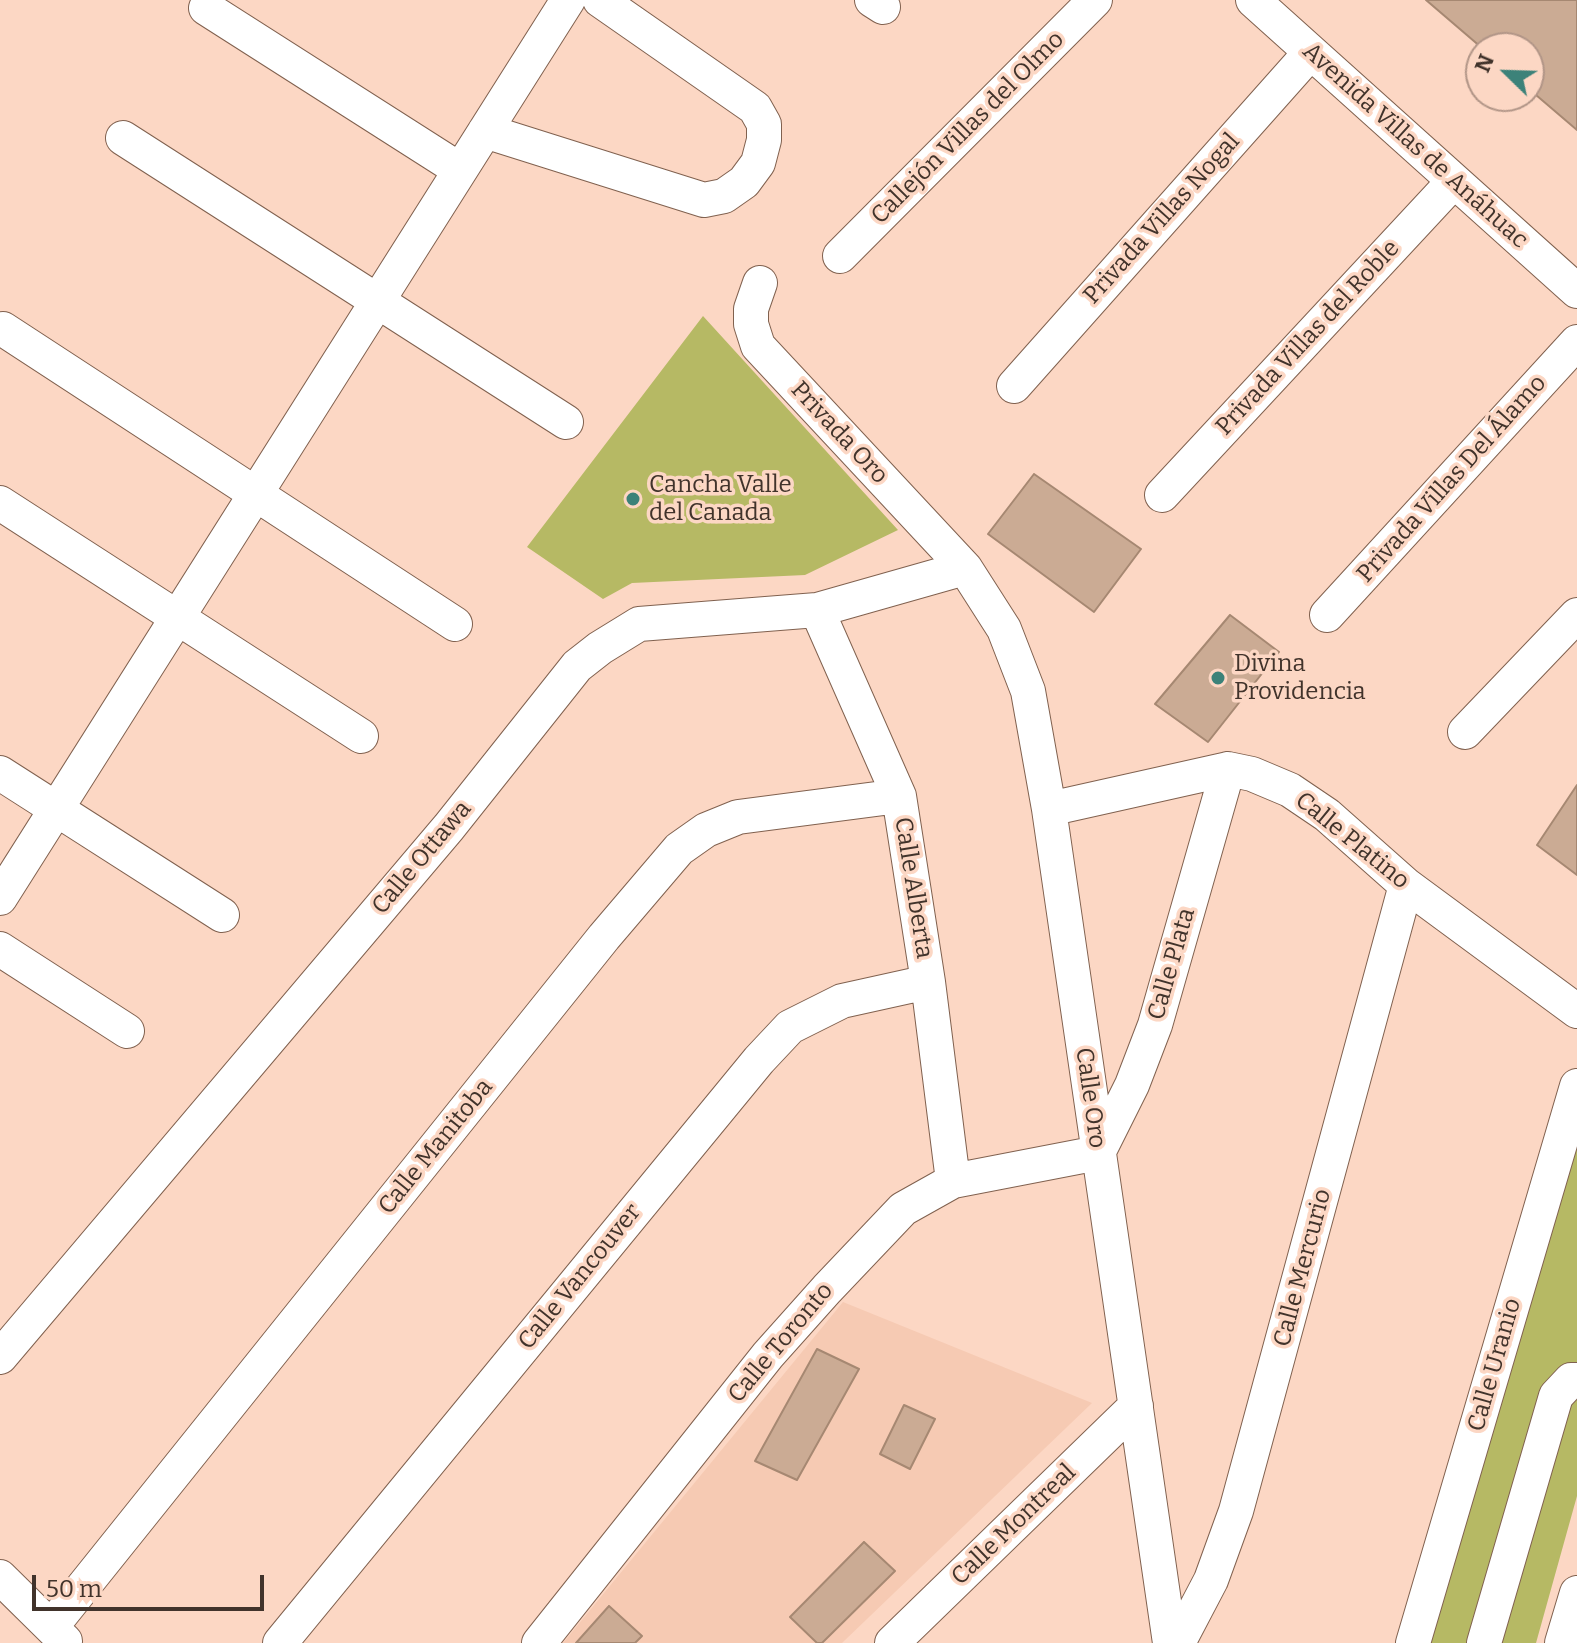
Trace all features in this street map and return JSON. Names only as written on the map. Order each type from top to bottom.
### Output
[{"type":"street","points":[[0,898],[568,0]]},
{"type":"street","points":[[485,131],[704,200],[724,196],[744,182],[758,163],[764,140],[764,124],[755,108],[600,0]]},
{"type":"street","name":"Callejón Villas del Olmo","points":[[840,256],[1095,0]]},
{"type":"street","name":"Avenida Villas de Anáhuac","points":[[1253,0],[1577,291]]},
{"type":"street","points":[[206,8],[460,170]]},
{"type":"street","name":"Privada Villas Nogal","points":[[1014,386],[1310,53]]},
{"type":"street","points":[[123,138],[566,422]]},
{"type":"street","name":"Privada Villas del Roble","points":[[1162,495],[1454,181]]},
{"type":"street","name":"Privada Oro","points":[[760,283],[751,309],[751,324],[758,346],[965,568]]},
{"type":"street","points":[[3,329],[455,624]]},
{"type":"street","name":"Privada Villas Del Álamo","points":[[1327,615],[1577,342]]},
{"type":"street","points":[[0,503],[361,736]]},
{"type":"street","name":"Calle Ottawa","points":[[0,1357],[449,827],[577,666],[639,624],[817,610],[965,568]]},
{"type":"street","name":"Calle Oro","points":[[965,568],[1004,629],[1028,691],[1049,809],[1170,1643]]},
{"type":"street","name":"Calle Alberta","points":[[817,610],[899,796],[928,982],[953,1181]]},
{"type":"street","points":[[1465,732],[1577,615]]},
{"type":"street","points":[[1049,809],[1228,769]]},
{"type":"street","name":"Calle Platino","points":[[1228,769],[1252,774],[1327,815],[1406,885],[1577,1011]]},
{"type":"street","name":"Calle Plata","points":[[1098,1153],[1132,1085],[1155,1025],[1228,769]]},
{"type":"street","points":[[0,773],[222,915]]},
{"type":"street","name":"Calle Manitoba","points":[[59,1635],[594,950],[679,849],[706,830],[738,817],[899,796]]},
{"type":"street","name":"Calle Mercurio","points":[[1178,1643],[1211,1580],[1236,1511],[1406,885]]},
{"type":"street","points":[[0,949],[127,1031]]},
{"type":"street","name":"Calle Vancouver","points":[[280,1643],[759,1060],[790,1027],[842,1001],[928,982]]},
{"type":"street","name":"Calle Uranio","points":[[1413,1643],[1577,1086]]},
{"type":"street","name":"Calle Toronto","points":[[539,1643],[768,1355],[903,1209],[953,1181],[1098,1153]]},
{"type":"street","points":[[1484,1643],[1556,1396],[1571,1380],[1577,1380]]},
{"type":"street","name":"Calle Montreal","points":[[892,1643],[1136,1406]]},
{"type":"street","points":[[0,1577],[59,1635]]},
{"type":"street","points":[[1562,1643],[1577,1593]]},
{"type":"shaded area","points":[[843,1302],[1092,1403],[842,1643],[563,1643]]},
{"type":"green space","points":[[703,316],[898,530],[805,575],[632,583],[603,599],[527,547]]},
{"type":"green space","points":[[1577,1142],[1577,1496],[1536,1643],[1428,1643]]},
{"type":"building","points":[[1426,0],[1577,0],[1577,130],[1545,103],[1545,32],[1465,33]]},
{"type":"building","points":[[1034,474],[1141,549],[1094,612],[988,534]]},
{"type":"building","name":"Divina Providencia","points":[[1230,615],[1279,652],[1208,742],[1155,704]]},
{"type":"building","points":[[1577,785],[1577,875],[1537,845]]},
{"type":"building","points":[[817,1349],[859,1369],[797,1480],[755,1461]]},
{"type":"building","points":[[904,1405],[935,1419],[910,1469],[880,1454]]},
{"type":"building","points":[[864,1542],[895,1571],[822,1643],[817,1643],[790,1617]]},
{"type":"building","points":[[609,1606],[642,1636],[635,1643],[576,1643]]},
{"type":"place","name":"Cancha Valle del Canada","points":[[633,499]]},
{"type":"place","name":"Divina Providencia","points":[[1218,678]]}]
